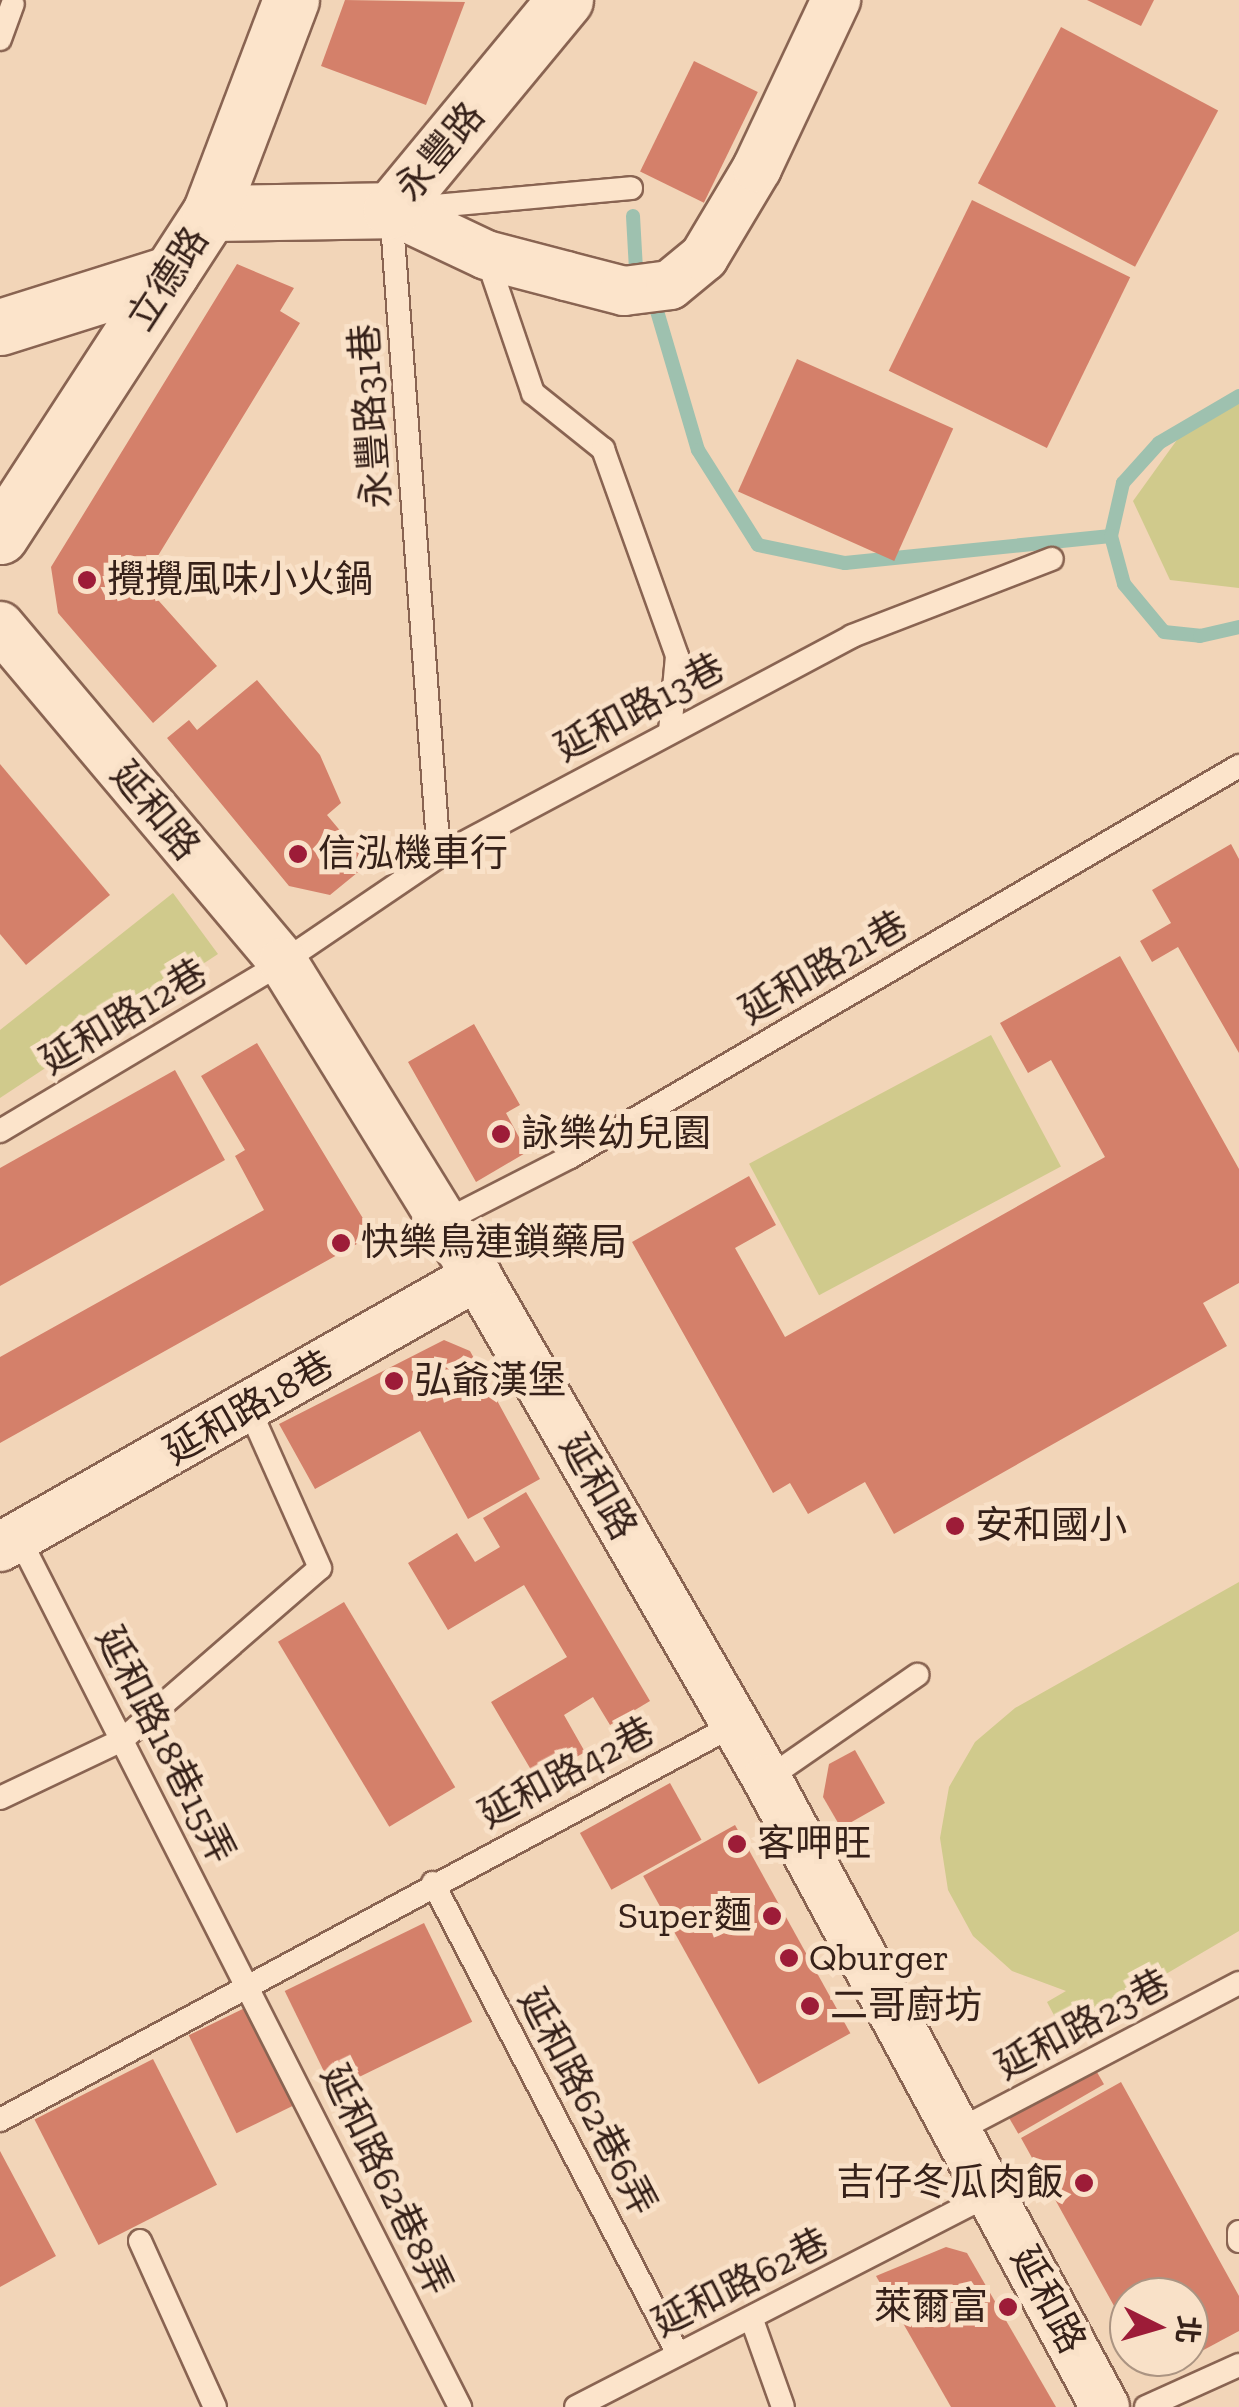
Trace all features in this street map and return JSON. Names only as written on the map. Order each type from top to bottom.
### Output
[{"type":"street","name":"立德路","points":[[0,536],[210,213],[291,0]]},
{"type":"street","name":"永豐路","points":[[210,213],[392,210],[565,0]]},
{"type":"street","points":[[392,210],[486,255],[624,292],[670,285],[704,257],[757,168],[836,0]]},
{"type":"street","points":[[0,326],[172,272]]},
{"type":"street","name":"延和路","points":[[0,626],[283,962],[477,1276],[767,1779],[1105,2407]]},
{"type":"street","name":"延和路18巷","points":[[9,1541],[250,1411],[477,1276]]},
{"type":"lane","points":[[0,39],[13,4]]},
{"type":"lane","points":[[392,210],[630,188]]},
{"type":"lane","name":"永豐路31巷","points":[[392,210],[439,856]]},
{"type":"lane","points":[[486,255],[533,393],[603,449],[677,656],[670,731]]},
{"type":"lane","name":"延和路13巷","points":[[283,962],[439,856],[670,731],[852,636],[1052,558]]},
{"type":"lane","name":"延和路21巷","points":[[441,1222],[570,1157],[1239,766]]},
{"type":"lane","name":"延和路12巷","points":[[0,1131],[283,962]]},
{"type":"lane","points":[[0,1798],[122,1740],[320,1568],[250,1411]]},
{"type":"lane","name":"延和路18巷15弄","points":[[9,1541],[122,1740],[249,1985]]},
{"type":"lane","points":[[767,1779],[916,1675]]},
{"type":"lane","name":"延和路42巷","points":[[0,2120],[433,1883],[734,1726]]},
{"type":"lane","name":"延和路62巷6弄","points":[[433,1883],[678,2354]]},
{"type":"lane","name":"延和路23巷","points":[[959,2130],[1239,1983]]},
{"type":"lane","name":"延和路62巷8弄","points":[[249,1985],[460,2407]]},
{"type":"lane","name":"延和路62巷","points":[[576,2407],[991,2194]]},
{"type":"lane","points":[[1239,2232],[1239,2241]]},
{"type":"lane","points":[[140,2242],[215,2407]]},
{"type":"lane","points":[[752,2320],[783,2407]]},
{"type":"lane","points":[[1146,2407],[1239,2365]]},
{"type":"shaded area","points":[[1239,393],[1239,588],[1170,580],[1133,501],[1179,437]]},
{"type":"shaded area","points":[[173,893],[218,954],[0,1098],[0,1030]]},
{"type":"shaded area","points":[[991,1035],[1061,1167],[819,1295],[749,1164]]},
{"type":"shaded area","points":[[1239,1582],[1239,1931],[1064,2034],[1047,2002],[1066,1991],[1012,1971],[973,1936],[948,1890],[940,1838],[949,1787],[975,1742],[1015,1708]]},
{"type":"building","points":[[345,0],[465,2],[426,105],[321,66]]},
{"type":"building","points":[[1087,0],[1154,0],[1141,26]]},
{"type":"building","points":[[1061,27],[1218,111],[1135,267],[978,183]]},
{"type":"building","points":[[694,61],[758,92],[704,203],[640,172]]},
{"type":"building","points":[[972,200],[1130,277],[1047,448],[889,371]]},
{"type":"building","points":[[237,264],[294,288],[280,311],[300,323],[142,582],[217,666],[153,723],[58,613],[51,567]]},
{"type":"building","points":[[797,359],[953,429],[894,561],[738,491]]},
{"type":"building","points":[[257,680],[320,755],[341,803],[327,815],[368,864],[330,895],[289,886],[167,738],[189,720],[197,730]]},
{"type":"building","points":[[0,764],[110,895],[26,965],[0,934]]},
{"type":"building","points":[[1231,844],[1239,859],[1239,1053],[1178,947],[1152,962],[1140,941],[1171,923],[1152,890]]},
{"type":"building","points":[[1120,956],[1239,1169],[1239,1283],[1203,1303],[1227,1346],[894,1534],[865,1482],[808,1514],[790,1483],[773,1493],[632,1242],[749,1176],[776,1225],[735,1248],[785,1337],[1105,1157],[1051,1060],[1028,1073],[1000,1023]]},
{"type":"building","points":[[474,1024],[520,1105],[506,1113],[527,1152],[476,1182],[408,1062]]},
{"type":"building","points":[[257,1043],[373,1235],[0,1443],[0,1357],[264,1210],[235,1156],[245,1150],[201,1076]]},
{"type":"building","points":[[175,1070],[225,1160],[0,1286],[0,1168]]},
{"type":"building","points":[[444,1340],[470,1351],[540,1479],[468,1519],[420,1431],[315,1489],[279,1424]]},
{"type":"building","points":[[526,1492],[650,1701],[610,1725],[593,1697],[564,1715],[585,1752],[537,1780],[491,1702],[567,1657],[524,1585],[448,1630],[408,1563],[457,1533],[475,1562],[500,1547],[483,1518]]},
{"type":"building","points":[[344,1602],[455,1787],[389,1827],[278,1642]]},
{"type":"building","points":[[855,1750],[885,1803],[841,1828],[823,1797],[829,1764]]},
{"type":"building","points":[[670,1783],[702,1840],[611,1890],[580,1833]]},
{"type":"building","points":[[735,1825],[850,2033],[759,2084],[643,1876]]},
{"type":"building","points":[[424,1923],[472,2022],[333,2090],[285,1991]]},
{"type":"building","points":[[257,2002],[305,2100],[236,2133],[189,2035]]},
{"type":"building","points":[[153,2059],[217,2185],[99,2245],[34,2119]]},
{"type":"building","points":[[1094,2067],[1104,2084],[1018,2134],[1008,2116]]},
{"type":"building","points":[[1121,2082],[1239,2296],[1239,2331],[1209,2347],[1209,2277],[1109,2277],[1109,2297],[1021,2138]]},
{"type":"building","points":[[0,2151],[56,2256],[0,2287]]},
{"type":"building","points":[[946,2247],[967,2253],[1056,2407],[951,2407],[876,2276]]},
{"type":"waterway","points":[[633,216],[636,270],[657,311],[698,450],[758,545],[845,563],[1111,536]]},
{"type":"waterway","points":[[1239,396],[1159,443],[1123,483],[1111,536],[1124,584],[1164,632],[1200,636],[1239,627]]},
{"type":"place","name":"攪攪風味小火鍋","points":[[87,580]]},
{"type":"place","name":"信泓機車行","points":[[298,854]]},
{"type":"place","name":"詠樂幼兒園","points":[[501,1134]]},
{"type":"place","name":"快樂鳥連鎖藥局","points":[[341,1243]]},
{"type":"place","name":"弘爺漢堡","points":[[394,1381]]},
{"type":"place","name":"安和國小","points":[[955,1526]]},
{"type":"place","name":"客呷旺","points":[[737,1844]]},
{"type":"place","name":"Super麵","points":[[772,1916]]},
{"type":"place","name":"Qburger","points":[[789,1958]]},
{"type":"place","name":"二哥廚坊","points":[[810,2006]]},
{"type":"place","name":"吉仔冬瓜肉飯","points":[[1084,2183]]},
{"type":"place","name":"萊爾富","points":[[1008,2307]]}]
